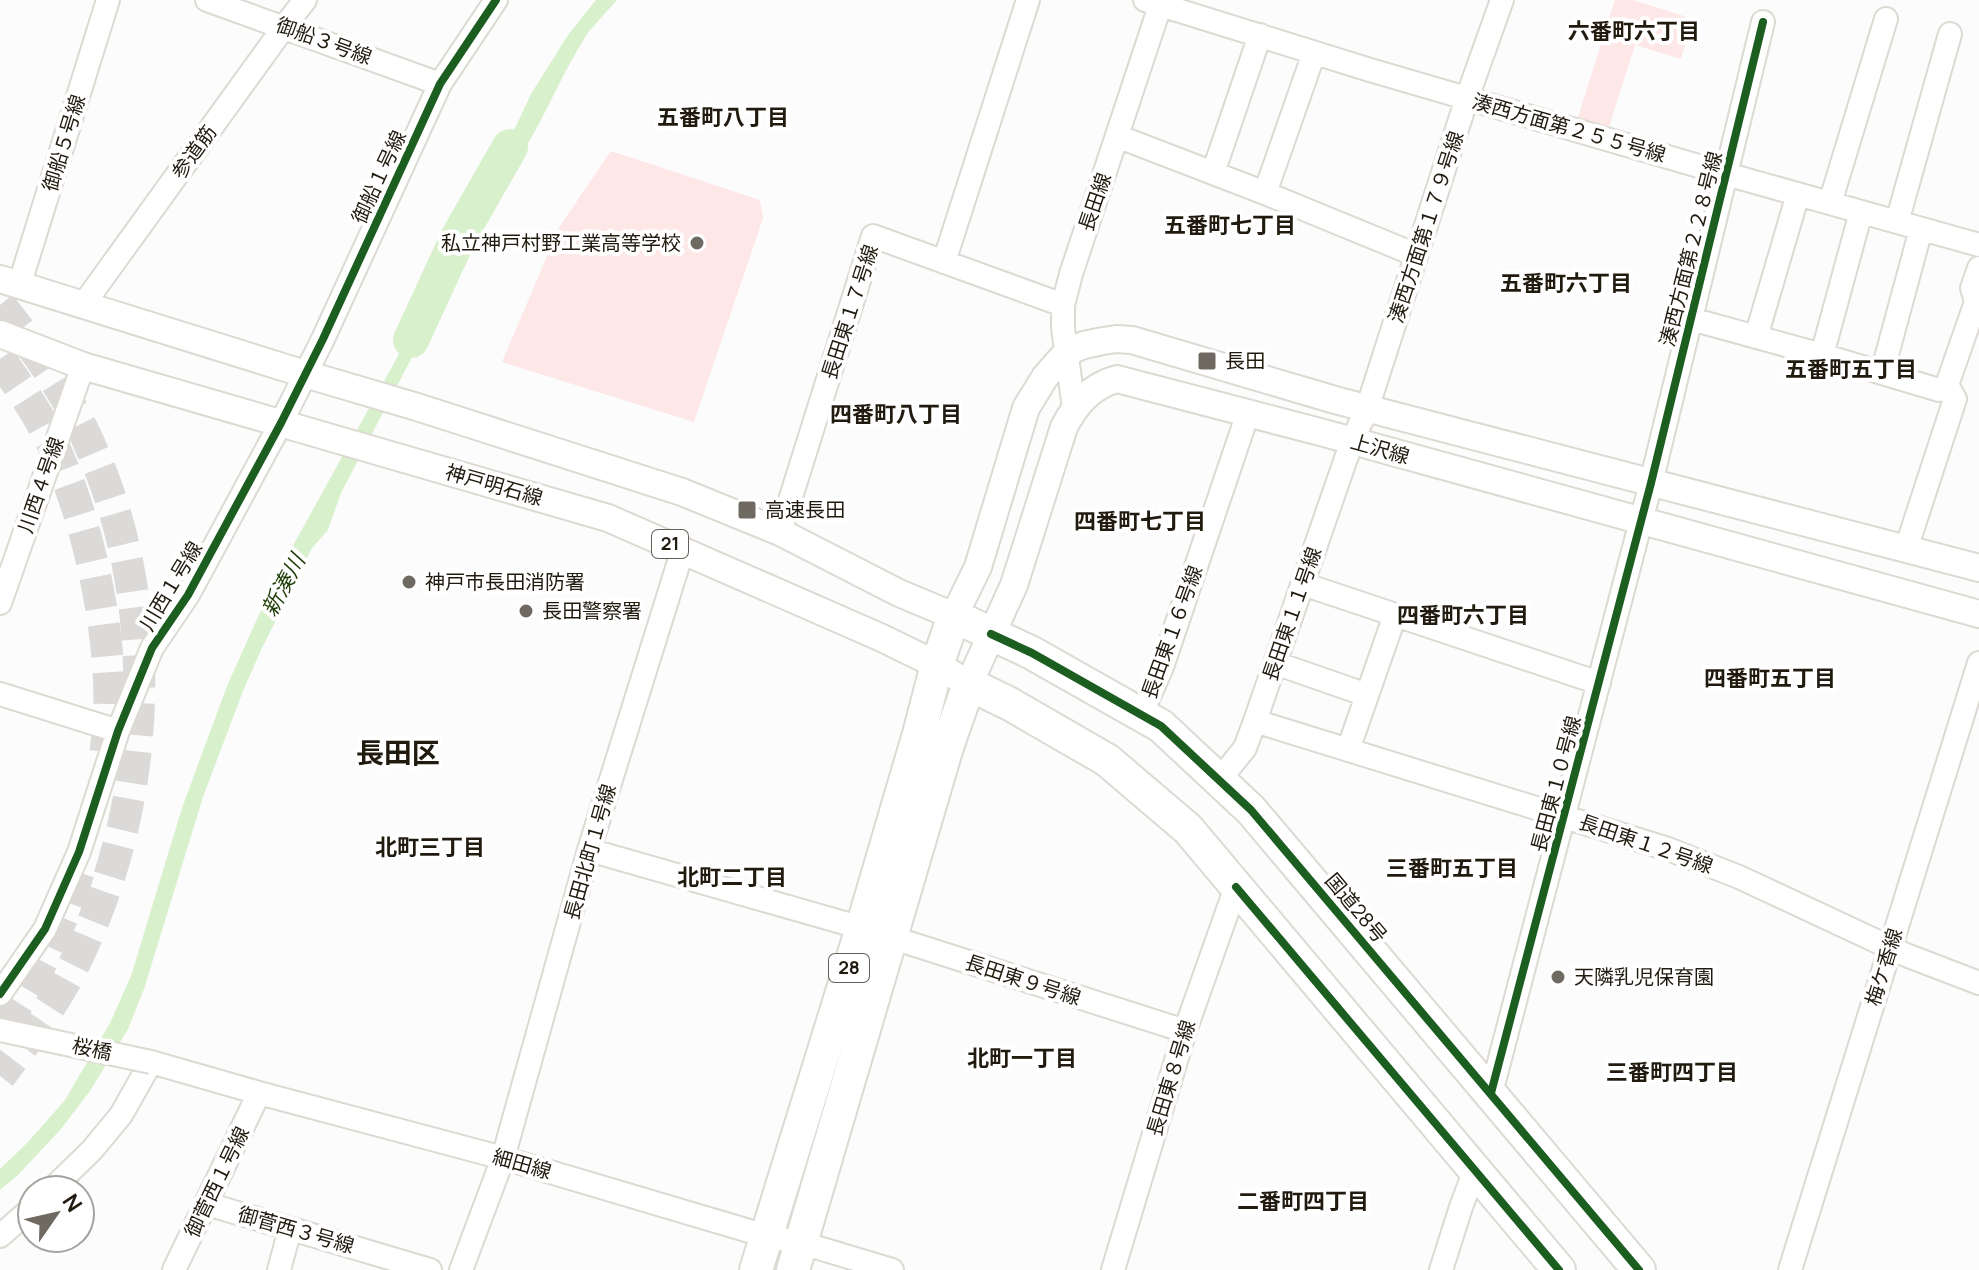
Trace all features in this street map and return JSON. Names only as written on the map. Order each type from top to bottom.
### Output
[{"type":"highway","name":"国道28号","points":[[954,616],[1032,653],[1161,726],[1220,779],[1251,810],[1639,1270]]},
{"type":"highway","name":"28","points":[[756,1270],[954,616]]},
{"type":"highway","name":"28","points":[[798,1257],[947,747],[969,684]]},
{"type":"highway","points":[[969,684],[1107,760],[1188,829],[1559,1270]]},
{"type":"main road","points":[[10,282],[682,492],[780,532],[899,593],[954,616],[976,571],[1026,408],[1045,377],[1067,352]]},
{"type":"main road","name":"神戸明石線","points":[[0,334],[83,366],[608,518],[882,638],[969,684]]},
{"type":"main road","name":"上沢線","points":[[1067,352],[1103,341],[1132,340],[1367,409],[1979,568]]},
{"type":"main road","name":"上沢線","points":[[969,684],[1014,585],[1064,427],[1074,408],[1096,388],[1117,379],[1979,614]]},
{"type":"street","name":"御船５号線","points":[[10,282],[108,0]]},
{"type":"street","name":"御船３号線","points":[[207,0],[440,84]]},
{"type":"street","name":"参道筋","points":[[83,305],[305,0]]},
{"type":"street","name":"御船１号線","points":[[316,378],[440,84],[496,0]]},
{"type":"street","points":[[944,262],[1028,0]]},
{"type":"street","name":"湊西方面第１７９号線","points":[[1352,441],[1367,409],[1467,98],[1502,0]]},
{"type":"street","name":"湊西方面第２５５号線","points":[[1156,1],[1314,53],[1979,245]]},
{"type":"street","name":"長田線","points":[[1074,408],[1063,305],[1156,1]]},
{"type":"street","points":[[1830,203],[1886,19]]},
{"type":"street","name":"湊西方面第２２８号線","points":[[1651,483],[1763,22]]},
{"type":"street","points":[[1897,222],[1950,34]]},
{"type":"street","points":[[1213,173],[1260,35]]},
{"type":"street","points":[[1265,193],[1314,53]]},
{"type":"street","points":[[1117,136],[1416,255]]},
{"type":"street","points":[[1756,337],[1798,194]]},
{"type":"street","points":[[1822,355],[1861,212]]},
{"type":"street","points":[[1882,373],[1921,229]]},
{"type":"street","name":"長田東１７号線","points":[[780,532],[873,236],[1063,305]]},
{"type":"street","points":[[1691,319],[1939,390],[1947,385],[1976,302],[1972,288],[1979,268]]},
{"type":"street","name":"川西４号線","points":[[0,603],[83,366]]},
{"type":"street","name":"川西１号線","points":[[0,994],[45,929],[79,852],[118,731],[152,648],[292,426],[316,378]]},
{"type":"street","points":[[1906,549],[1955,399],[1947,385]]},
{"type":"street","name":"長田東１６号線","points":[[1141,715],[1162,667],[1248,413]]},
{"type":"street","name":"長田東１１号線","points":[[1220,779],[1245,748],[1352,441]]},
{"type":"street","name":"長田東１０号線","points":[[1491,1093],[1651,483]]},
{"type":"street","name":"長田北町１号線","points":[[461,1270],[503,1158],[589,850],[683,549]]},
{"type":"street","points":[[1303,584],[1599,683]]},
{"type":"street","points":[[1348,750],[1395,615]]},
{"type":"street","points":[[1275,663],[1367,695]]},
{"type":"street","name":"梅ケ香線","points":[[1790,1270],[1979,663]]},
{"type":"street","points":[[0,694],[118,731]]},
{"type":"street","name":"長田東１２号線","points":[[1255,721],[1707,863],[1906,955],[1979,983]]},
{"type":"street","name":"長田東９号線","points":[[589,850],[862,928],[1185,1031]]},
{"type":"street","name":"長田東８号線","points":[[1113,1270],[1185,1031],[1236,887]]},
{"type":"street","name":"桜橋","points":[[0,1030],[151,1062]]},
{"type":"street","points":[[67,1174],[121,1115],[151,1062]]},
{"type":"street","name":"細田線","points":[[151,1062],[503,1158],[766,1236],[798,1257],[892,1270]]},
{"type":"street","name":"御菅西１号線","points":[[174,1270],[259,1093]]},
{"type":"street","points":[[1441,1270],[1475,1170]]},
{"type":"street","name":"御菅西３号線","points":[[207,1204],[430,1270]]},
{"type":"street","points":[[0,1236],[16,1222]]},
{"type":"street","points":[[279,1270],[290,1229]]},
{"type":"shaded area","points":[[1615,0],[1633,0],[1693,19],[1681,59],[1635,45],[1608,130],[1577,120]]},
{"type":"shaded area","points":[[611,151],[760,200],[763,218],[694,422],[502,362],[560,226]]},
{"type":"water","points":[[596,0],[617,0],[584,39],[530,140],[509,172],[341,493],[328,530],[312,548],[262,648],[203,797],[144,989],[128,1029],[90,1091],[61,1129],[0,1190],[0,1169],[65,1100],[110,1023],[131,976],[182,808],[227,686],[257,619],[295,542],[461,242],[531,94],[568,35]]},
{"type":"waterway","name":"新湊川","points":[[411,340],[458,238],[510,147]]},
{"type":"tunnel","points":[[0,305],[61,390],[78,420],[105,484],[125,550],[136,618],[139,687],[135,756],[124,824],[105,890],[79,954],[62,986],[0,1076]]},
{"type":"tunnel","points":[[0,359],[46,431],[85,532],[106,647],[109,717],[105,760]]},
{"type":"tunnel","points":[[0,1029],[47,952],[80,868]]},
{"type":"cycle path","points":[[0,994],[45,929],[79,852],[118,731],[152,648],[188,595],[281,423],[440,84],[496,0]]},
{"type":"cycle path","points":[[1491,1093],[1651,483],[1763,22]]},
{"type":"cycle path","points":[[991,634],[1032,653],[1161,726],[1251,810],[1639,1270]]},
{"type":"cycle path","points":[[1236,887],[1559,1270]]},
{"type":"place","name":"私立神戸村野工業高等学校","points":[[697,243]]},
{"type":"place","name":"長田","points":[[1207,361]]},
{"type":"place","name":"高速長田","points":[[747,510]]},
{"type":"place","name":"神戸市長田消防署","points":[[409,582]]},
{"type":"place","name":"長田警察署","points":[[526,611]]},
{"type":"place","name":"天隣乳児保育園","points":[[1558,977]]},
{"type":"district","name":"六番町六丁目","points":[[1634,31]]},
{"type":"district","name":"五番町八丁目","points":[[723,117]]},
{"type":"district","name":"五番町七丁目","points":[[1230,225]]},
{"type":"district","name":"五番町六丁目","points":[[1566,283]]},
{"type":"district","name":"五番町五丁目","points":[[1851,369]]},
{"type":"district","name":"四番町八丁目","points":[[896,414]]},
{"type":"district","name":"四番町七丁目","points":[[1140,521]]},
{"type":"district","name":"四番町六丁目","points":[[1463,615]]},
{"type":"district","name":"四番町五丁目","points":[[1770,678]]},
{"type":"district","name":"長田区","points":[[398,753]]},
{"type":"district","name":"北町三丁目","points":[[430,847]]},
{"type":"district","name":"三番町五丁目","points":[[1452,868]]},
{"type":"district","name":"北町二丁目","points":[[732,877]]},
{"type":"district","name":"北町一丁目","points":[[1022,1058]]},
{"type":"district","name":"三番町四丁目","points":[[1672,1072]]},
{"type":"district","name":"二番町四丁目","points":[[1303,1201]]}]
